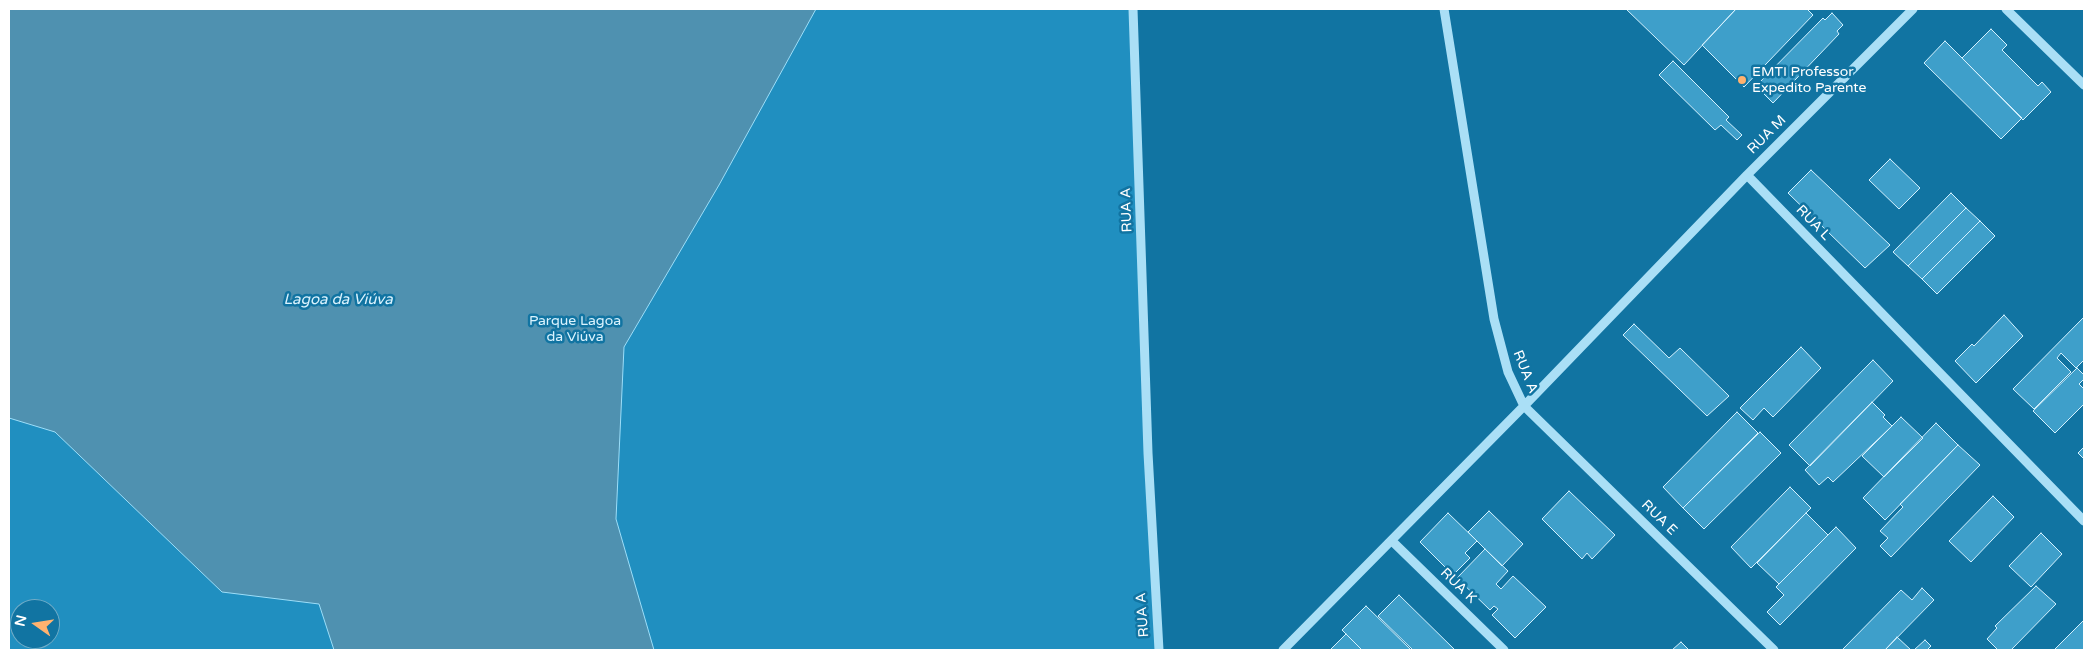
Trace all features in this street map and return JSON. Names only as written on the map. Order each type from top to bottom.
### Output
[{"type":"street","name":"RUA A","points":[[1133,9],[1148,453],[1159,650]]},
{"type":"street","name":"RUA A","points":[[1283,650],[1524,406],[1508,372],[1494,319],[1444,9]]},
{"type":"street","name":"RUA M","points":[[1747,175],[1913,9]]},
{"type":"street","points":[[2006,9],[2084,85]]},
{"type":"street","points":[[1524,406],[1747,175]]},
{"type":"street","name":"RUA L","points":[[1747,175],[2084,520]]},
{"type":"street","name":"RUA E","points":[[1524,406],[1774,650]]},
{"type":"street","name":"RUA K","points":[[1392,541],[1504,650]]},
{"type":"green space","name":"Parque Lagoa da Viúva","points":[[9,9],[1133,9],[1159,650],[9,650]]},
{"type":"water","name":"Lagoa da Viúva","points":[[9,9],[816,9],[719,185],[624,347],[616,519],[654,650],[334,650],[319,604],[222,592],[55,432],[9,418]]},
{"type":"building","points":[[1626,9],[1736,9],[1684,65]]},
{"type":"building","points":[[1736,9],[1807,9],[1813,15],[1744,87],[1702,45]]},
{"type":"building","points":[[1832,13],[1843,25],[1837,31],[1839,34],[1773,103],[1756,86],[1823,18],[1825,20]]},
{"type":"building","points":[[1991,29],[2007,45],[2002,50],[2038,86],[2042,82],[2051,92],[2023,120],[1962,58]]},
{"type":"building","points":[[1945,41],[2022,118],[2001,139],[1924,63]]},
{"type":"building","points":[[1673,61],[1729,117],[1726,120],[1742,135],[1737,140],[1721,125],[1715,130],[1659,75]]},
{"type":"building","points":[[1890,159],[1920,188],[1899,209],[1869,180]]},
{"type":"building","points":[[1811,170],[1890,245],[1865,268],[1788,193]]},
{"type":"building","points":[[1951,193],[1966,208],[1908,266],[1893,252]]},
{"type":"building","points":[[1966,208],[1980,221],[1922,279],[1908,266]]},
{"type":"building","points":[[1980,221],[1995,236],[1937,294],[1922,279]]},
{"type":"building","points":[[2004,315],[2023,336],[1976,383],[1955,361],[1972,344],[1974,346]]},
{"type":"building","points":[[2084,317],[2084,360],[2076,368],[2061,353],[2057,358],[2071,372],[2034,409],[2013,389]]},
{"type":"building","points":[[1634,324],[1669,358],[1680,348],[1729,396],[1707,416],[1623,335]]},
{"type":"building","points":[[1801,347],[1821,368],[1773,417],[1764,408],[1753,420],[1740,408]]},
{"type":"building","points":[[1873,360],[1893,381],[1810,466],[1789,445]]},
{"type":"building","points":[[2077,368],[2084,375],[2084,379],[2079,384],[2084,389],[2084,404],[2055,433],[2033,411]]},
{"type":"building","points":[[1872,402],[1885,415],[1883,417],[1892,426],[1833,482],[1828,477],[1819,485],[1805,470]]},
{"type":"building","points":[[1737,412],[1758,433],[1683,508],[1663,487]]},
{"type":"building","points":[[1901,417],[1923,438],[1884,477],[1862,456]]},
{"type":"building","points":[[1936,423],[1958,445],[1885,520],[1863,498]]},
{"type":"building","points":[[1760,432],[1781,453],[1704,529],[1683,508]]},
{"type":"building","points":[[1958,445],[1980,465],[1891,557],[1880,546],[1888,538],[1880,531],[1903,507],[1900,504]]},
{"type":"building","points":[[2084,447],[2084,459],[2078,453]]},
{"type":"building","points":[[1790,487],[1811,508],[1751,568],[1731,547]]},
{"type":"building","points":[[1569,491],[1615,535],[1592,559],[1587,553],[1582,559],[1542,519]]},
{"type":"building","points":[[1993,496],[2014,517],[1971,562],[1949,541]]},
{"type":"building","points":[[1489,511],[1523,544],[1502,566],[1468,532]]},
{"type":"building","points":[[1448,513],[1477,541],[1465,553],[1470,558],[1453,575],[1420,542]]},
{"type":"building","points":[[1806,513],[1828,535],[1779,584],[1757,563]]},
{"type":"building","points":[[1836,527],[1856,548],[1780,625],[1767,612],[1784,595],[1776,587]]},
{"type":"building","points":[[2041,533],[2062,554],[2031,587],[2009,566]]},
{"type":"building","points":[[1485,549],[1508,571],[1496,584],[1501,589],[1513,576],[1546,607],[1515,638],[1492,615],[1498,609],[1494,606],[1490,610],[1457,578]]},
{"type":"building","points":[[2036,586],[2056,604],[2011,650],[1998,650],[1987,639],[1997,628],[1995,626]]},
{"type":"building","points":[[1922,588],[1934,600],[1885,650],[1842,650],[1901,590],[1912,600]]},
{"type":"building","points":[[1399,595],[1455,650],[1413,650],[1378,616]]},
{"type":"building","points":[[1366,606],[1411,650],[1362,650],[1342,630]]},
{"type":"building","points":[[2084,620],[2084,650],[2054,650]]},
{"type":"building","points":[[1346,634],[1362,650],[1330,650]]},
{"type":"building","points":[[1897,637],[1911,650],[1885,650]]},
{"type":"building","points":[[1925,640],[1931,646],[1927,650],[1914,650]]},
{"type":"building","points":[[1681,642],[1689,650],[1672,650]]},
{"type":"place","name":"EMTI Professor Expedito Parente","points":[[1742,80]]}]
